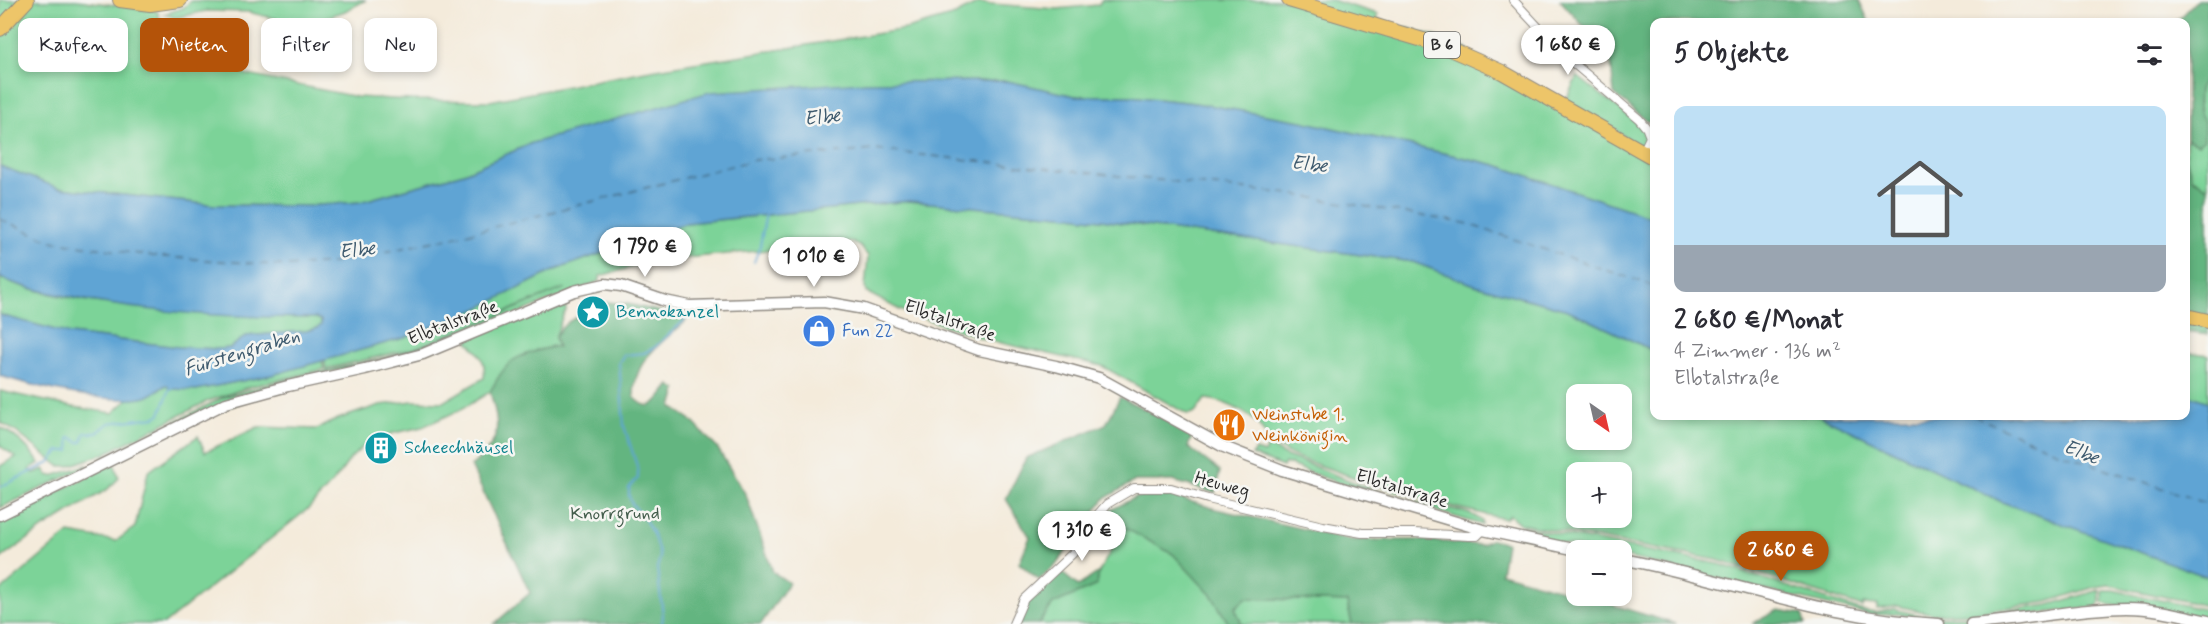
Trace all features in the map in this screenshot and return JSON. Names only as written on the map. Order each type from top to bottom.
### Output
[{"type":"main road","points":[[0,29],[27,0]]},
{"type":"main road","points":[[120,0],[150,4],[180,0]]},
{"type":"main road","name":"B 6","points":[[1289,0],[1443,46],[1502,72],[1649,155]]},
{"type":"main road","points":[[2190,317],[2208,321]]},
{"type":"street","points":[[1513,0],[1565,56],[1650,132]]},
{"type":"street","points":[[1647,128],[1650,137],[1649,155]]},
{"type":"street","name":"Elbtalstraße","points":[[0,515],[226,403],[423,354],[574,291],[605,284],[621,286],[665,301],[689,306],[824,303],[864,309],[972,348],[1074,370],[1099,378],[1216,442],[1290,472],[1483,530],[1566,548]]},
{"type":"street","name":"Heuweg","points":[[1014,624],[1024,599],[1073,553],[1093,520],[1107,504],[1134,488],[1171,488],[1231,505],[1362,533],[1477,536],[1483,530]]},
{"type":"street","points":[[1632,561],[1856,615],[1888,621],[1939,624]]},
{"type":"street","points":[[1971,624],[2111,608],[2154,610],[2208,621]]},
{"type":"green space","points":[[0,0],[76,0],[158,12],[160,18],[140,18],[140,72],[240,72],[357,97],[490,101],[651,70],[906,29],[955,15],[978,3],[1057,9],[1098,5],[1102,0],[1332,0],[1378,14],[1377,19],[1454,42],[1650,161],[1650,217],[1496,165],[1301,121],[1195,103],[1129,96],[1075,96],[1007,81],[866,82],[532,143],[464,173],[360,202],[308,206],[215,205],[58,188],[0,166]]},
{"type":"green space","points":[[366,0],[325,18],[273,18],[248,12],[206,11],[175,18],[164,14],[183,8],[191,1]]},
{"type":"green space","points":[[1560,0],[1859,0],[1867,18],[1650,18],[1650,124],[1614,94],[1611,63],[1604,49]]},
{"type":"green space","points":[[2197,0],[2208,0],[2208,72],[2199,89],[2198,109],[2204,121],[2204,139],[2198,144],[2190,141],[2190,18],[2179,18]]},
{"type":"green space","points":[[2208,72],[2208,187],[2192,178],[2190,171],[2190,141],[2198,144],[2204,139],[2198,97],[2202,81]]},
{"type":"green space","points":[[1577,76],[1641,126],[1650,136],[1650,152],[1566,100]]},
{"type":"green space","points":[[2190,171],[2192,178],[2208,187],[2208,335],[2190,333]]},
{"type":"green space","points":[[909,201],[1071,216],[1413,262],[1475,285],[1568,310],[1650,349],[1650,420],[1828,420],[2002,502],[2208,577],[2208,606],[2109,585],[2047,602],[1971,613],[1933,614],[1898,606],[1877,609],[1877,605],[1863,604],[1862,607],[1717,560],[1632,544],[1632,540],[1608,540],[1520,524],[1510,515],[1505,519],[1439,503],[1373,484],[1291,455],[1275,446],[1253,419],[1226,404],[1205,399],[1195,413],[1187,414],[1102,366],[984,339],[900,310],[866,292],[868,256],[860,246],[851,242],[655,261],[600,276],[600,281],[429,348],[287,383],[100,460],[224,397],[422,347],[565,288],[415,348],[326,369],[324,360],[404,338],[475,310],[555,270],[686,223]]},
{"type":"green space","points":[[0,278],[41,292],[84,300],[127,306],[316,318],[321,320],[321,325],[306,331],[246,336],[230,348],[220,349],[178,347],[70,334],[0,315]]},
{"type":"green space","points":[[565,299],[566,311],[555,337],[558,348],[552,346],[536,350],[500,375],[490,392],[460,410],[422,427],[390,434],[364,446],[309,508],[164,624],[0,624],[0,591],[69,533],[116,541],[135,527],[148,472],[198,436],[205,452],[258,427],[317,429],[338,419],[380,405],[413,401],[443,402],[484,378],[483,361],[467,340]]},
{"type":"green space","name":"Knorrgrund","points":[[607,302],[662,312],[674,310],[686,321],[658,345],[643,362],[638,372],[634,397],[640,403],[650,406],[670,385],[677,390],[672,407],[690,419],[718,449],[746,495],[773,572],[789,583],[761,624],[494,624],[530,593],[471,466],[488,449],[496,434],[496,416],[490,392],[505,367],[511,362],[533,352],[558,347],[555,337],[560,329],[572,319]]},
{"type":"green space","points":[[2190,353],[2208,355],[2208,402],[2190,395]]},
{"type":"green space","points":[[322,360],[324,369],[249,387],[208,401],[106,453],[69,466],[59,466],[0,422],[0,391],[113,413],[128,399],[145,397],[167,385],[196,390],[272,375]]},
{"type":"green space","points":[[1120,397],[1193,433],[1188,447],[1220,471],[1215,493],[1173,481],[1135,481],[1104,499],[1056,565],[1039,580],[1019,563],[1030,537],[1006,499],[1026,458],[1106,424]]},
{"type":"green space","points":[[0,427],[12,434],[31,452],[39,463],[30,469],[34,473],[44,469],[48,475],[52,476],[88,466],[0,508],[0,466],[16,457],[0,446]]},
{"type":"green space","points":[[1269,445],[1289,457],[1381,492],[1469,514],[1482,521],[1482,525],[1355,486],[1352,488],[1285,463],[1283,467],[1252,455],[1255,450],[1264,453]]},
{"type":"green space","points":[[114,463],[119,478],[108,489],[45,527],[0,559],[0,521]]},
{"type":"green space","points":[[1172,496],[1216,509],[1351,540],[1422,540],[1481,545],[1492,539],[1506,543],[1501,573],[1566,591],[1566,606],[1616,606],[1676,624],[1352,624],[1347,602],[1246,598],[1235,608],[1242,624],[1229,624],[1212,596],[1173,554],[1101,515],[1136,497]]},
{"type":"green space","points":[[1124,527],[1173,554],[1212,595],[1229,624],[1038,624],[1053,604],[1097,585],[1099,572]]},
{"type":"green space","points":[[1522,527],[1591,540],[1566,540],[1566,545],[1519,536]]},
{"type":"green space","points":[[1632,548],[1719,564],[1863,611],[1876,613],[1894,609],[1927,617],[1927,620],[1898,614],[1870,615],[1632,558]]},
{"type":"green space","points":[[1061,572],[1078,586],[1099,572],[1097,585],[1053,604],[1038,624],[1018,624],[1028,600]]},
{"type":"green space","points":[[2100,590],[2100,603],[2096,607],[1969,621],[1936,621],[1936,617],[1970,616],[2048,605]]},
{"type":"green space","points":[[2103,590],[2113,590],[2208,610],[2208,618],[2103,603]]},
{"type":"green space","points":[[1246,598],[1347,602],[1352,624],[1242,624],[1235,608]]},
{"type":"green space","points":[[1778,610],[1802,614],[1805,624],[1752,624]]},
{"type":"water","name":"Elbe","points":[[1007,81],[1075,96],[1129,96],[1195,103],[1301,121],[1496,165],[1650,217],[1650,349],[1568,310],[1475,285],[1413,262],[1071,216],[909,201],[686,223],[555,270],[475,310],[404,338],[272,375],[196,390],[170,389],[166,385],[146,397],[114,399],[32,385],[0,376],[0,315],[70,334],[178,347],[219,349],[230,348],[246,336],[317,328],[321,325],[321,320],[193,314],[100,303],[52,294],[0,278],[0,166],[59,188],[215,205],[308,206],[360,202],[464,173],[532,143],[710,92],[866,82]]},
{"type":"water","name":"Elbe","points":[[2190,395],[2208,402],[2208,577],[2002,502],[1828,420],[2190,420]]},
{"type":"waterway","points":[[754,262],[760,246],[766,213]]},
{"type":"waterway","points":[[662,624],[657,568],[660,558],[658,549],[653,534],[629,496],[629,488],[638,478],[638,469],[624,426],[619,362],[624,355],[644,353],[654,348],[685,320]]},
{"type":"waterway","name":"Fürstengraben","points":[[0,487],[49,463],[59,451],[70,451],[69,439],[71,437],[82,442],[85,433],[97,433],[109,423],[155,417],[160,414],[170,389],[173,388]]},
{"type":"ferry route","points":[[0,219],[51,241],[153,256],[288,266],[335,263],[466,234],[754,160],[875,150],[1290,194],[1465,223],[1650,285]]},
{"type":"ferry route","points":[[1983,420],[2058,452],[2208,504]]},
{"type":"place","name":"Bennokanzel","points":[[593,312]]},
{"type":"place","name":"Fun 22","points":[[819,331]]},
{"type":"place","name":"Weinstube 1. Weinkönigin","points":[[1229,425]]},
{"type":"place","name":"Scheechhäusel","points":[[381,448]]}]
